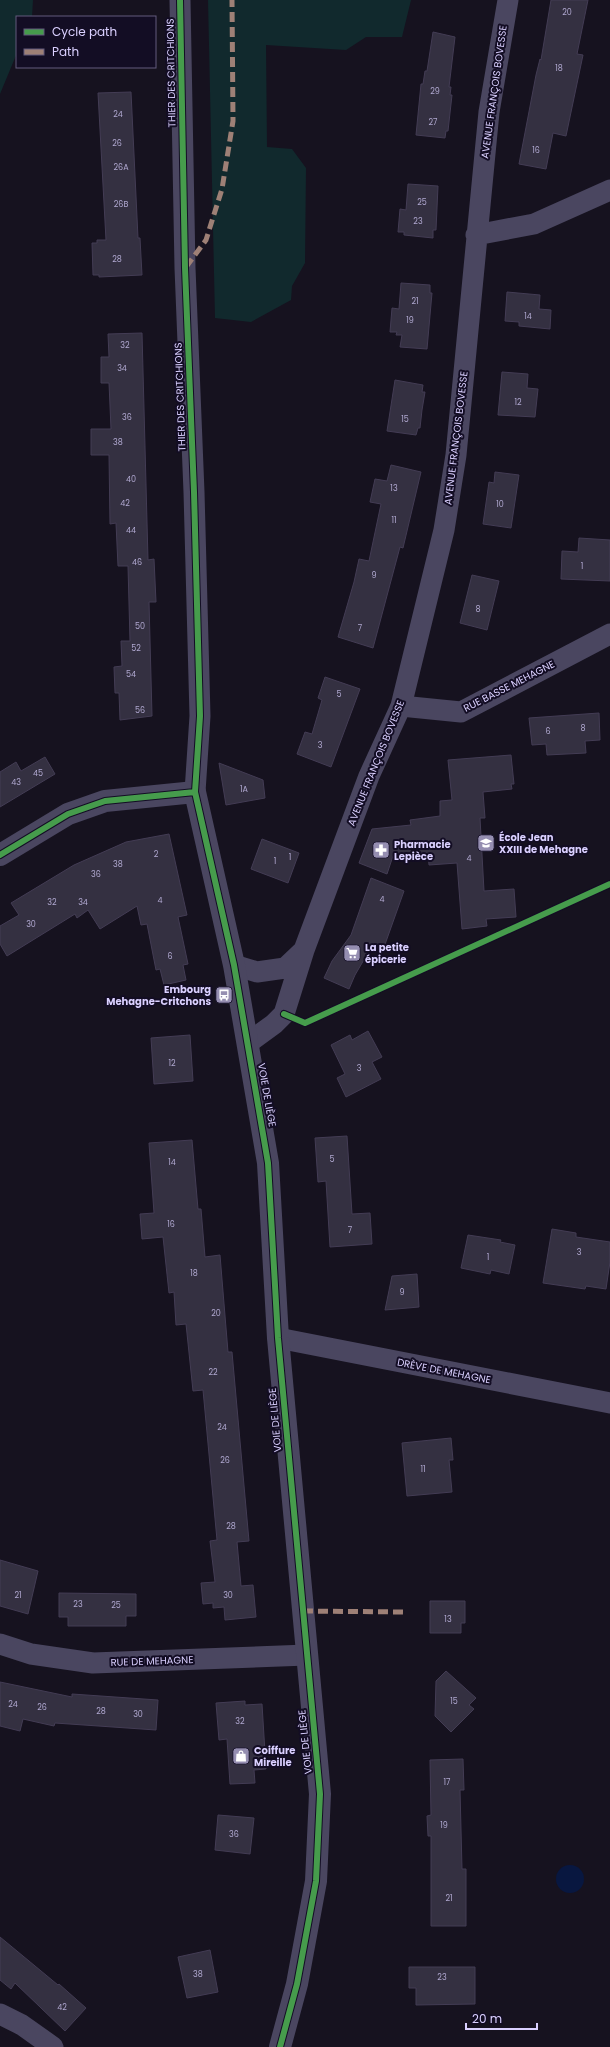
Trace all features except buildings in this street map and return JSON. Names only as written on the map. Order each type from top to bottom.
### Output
[{"type":"street","name":"THIER DES CRITCHIONS","points":[[180,0],[185,268],[194,492],[200,716],[195,792]]},
{"type":"street","name":"AVENUE FRANÇOIS BOVESSE","points":[[248,1043],[274,1024],[284,1014],[304,950],[369,776],[401,706],[444,530],[456,454],[489,112],[508,0]]},
{"type":"street","points":[[476,235],[534,224],[610,190]]},
{"type":"street","name":"RUE BASSE MEHAGNE","points":[[401,706],[461,712],[610,634]]},
{"type":"street","points":[[0,855],[68,814],[105,801],[195,792]]},
{"type":"street","name":"VOIE DE LIÈGE","points":[[195,792],[234,965],[268,1163],[278,1338],[320,1794],[316,1881],[297,1984],[280,2047]]},
{"type":"street","name":"AVENUE FRANÇOIS BOVESSE","points":[[234,965],[257,972],[285,968],[304,950]]},
{"type":"street","name":"DRÈVE DE MEHAGNE","points":[[278,1338],[610,1403]]},
{"type":"street","name":"RUE DE MEHAGNE","points":[[0,1644],[31,1654],[92,1663],[307,1655]]},
{"type":"street","points":[[0,2014],[22,2025],[53,2047]]},
{"type":"green space","points":[[0,0],[33,0],[32,16],[16,16],[16,55],[0,94]]},
{"type":"green space","points":[[208,0],[411,0],[402,37],[366,37],[346,50],[266,45],[267,147],[292,149],[306,168],[305,263],[292,286],[291,300],[251,322],[215,318]]},
{"type":"water","points":[[570,1865],[580,1869],[584,1879],[580,1889],[570,1893],[560,1889],[556,1879],[560,1869]]},
{"type":"marked path","points":[[186,267],[206,240],[222,189],[233,121],[232,0]]},
{"type":"marked path","points":[[303,1611],[403,1612]]},
{"type":"cycle path","points":[[180,0],[185,268],[194,492],[200,716],[195,792],[234,965],[268,1163],[278,1338],[320,1794],[316,1881],[297,1984],[280,2047]]},
{"type":"cycle path","points":[[0,855],[68,814],[105,801],[195,792]]},
{"type":"cycle path","points":[[284,1014],[305,1023],[610,884]]},
{"type":"place","name":"École Jean XXIII de Mehagne","points":[[486,843]]},
{"type":"place","name":"Pharmacie Lepièce","points":[[381,850]]},
{"type":"place","name":"La petite épicerie","points":[[352,953]]},
{"type":"place","name":"Embourg Mehagne-Critchons","points":[[224,995]]},
{"type":"place","name":"Coiffure Mireille","points":[[241,1756]]}]
